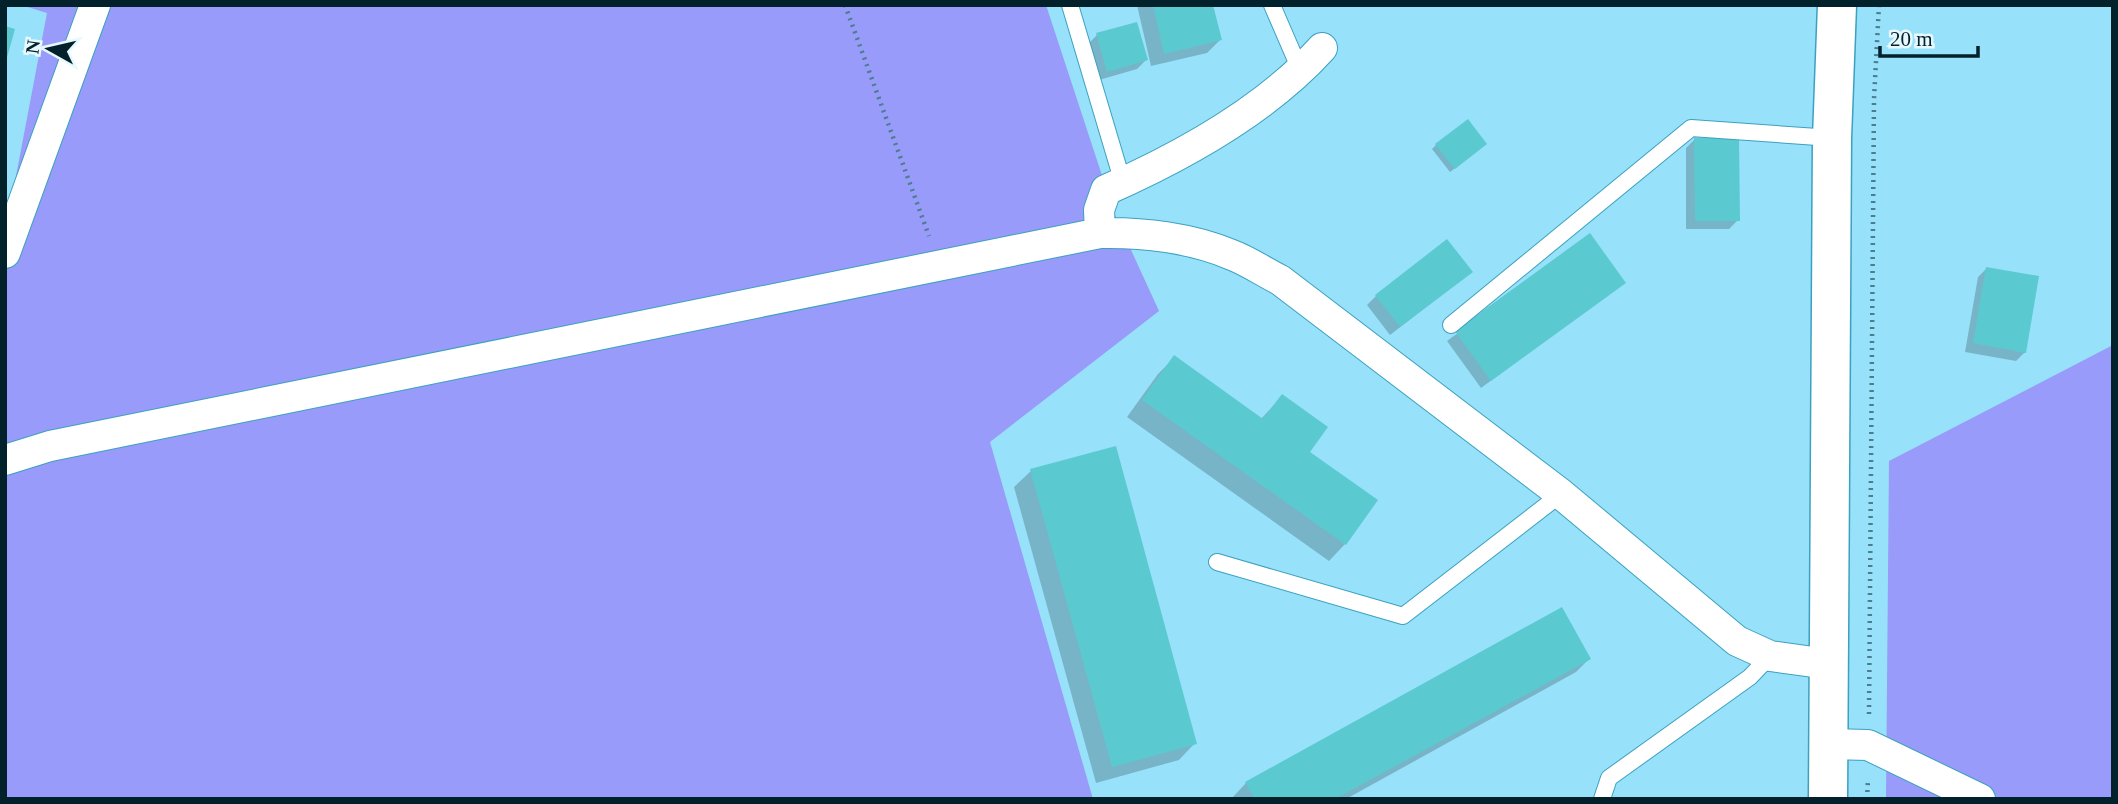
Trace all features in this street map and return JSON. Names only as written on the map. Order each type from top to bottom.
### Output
[{"type":"street","points":[[5,253],[95,5]]},
{"type":"street","points":[[1828,790],[1832,138],[1837,5]]},
{"type":"street","points":[[1100,233],[1099,210],[1106,190],[1153,169],[1240,117],[1301,72],[1322,48]]},
{"type":"street","points":[[5,460],[50,446],[1100,233],[1127,232],[1185,242],[1231,254],[1280,280],[1561,494],[1737,641],[1770,656],[1828,664]]},
{"type":"street","points":[[1829,744],[1868,745],[1980,799]]},
{"type":"lane","points":[[1070,5],[1123,183]]},
{"type":"lane","points":[[1272,5],[1301,72]]},
{"type":"lane","points":[[1451,325],[1691,128],[1832,138]]},
{"type":"lane","points":[[1217,562],[1403,615],[1561,494]]},
{"type":"lane","points":[[1601,799],[1609,778],[1750,677],[1770,656]]},
{"type":"path","points":[[845,5],[940,266]]},
{"type":"path","points":[[1867,799],[1874,99],[1879,5]]},
{"type":"path","points":[[1828,790],[1868,782]]},
{"type":"shaded area","points":[[21,5],[1046,5],[1115,215],[1159,311],[990,442],[1093,799],[5,799],[5,234],[47,13]]},
{"type":"shaded area","points":[[2113,345],[2113,799],[1886,799],[1889,461]]},
{"type":"building","points":[[1153,5],[1213,5],[1222,40],[1164,54]]},
{"type":"building","points":[[1137,22],[1148,60],[1107,72],[1096,33]]},
{"type":"building","points":[[5,26],[15,29],[6,61],[5,61]]},
{"type":"building","points":[[1468,119],[1487,144],[1455,169],[1435,144]]},
{"type":"building","points":[[1694,138],[1739,138],[1740,221],[1695,221]]},
{"type":"building","points":[[1590,233],[1626,283],[1491,381],[1455,331]]},
{"type":"building","points":[[1447,239],[1473,272],[1400,327],[1375,295]]},
{"type":"building","points":[[1986,267],[2039,276],[2026,353],[1973,343]]},
{"type":"building","points":[[1174,355],[1263,419],[1282,394],[1328,427],[1310,452],[1378,500],[1346,545],[1142,400]]},
{"type":"building","points":[[1116,446],[1197,744],[1112,767],[1030,469]]},
{"type":"building","points":[[1562,607],[1591,659],[1335,799],[1255,799],[1245,782]]}]
